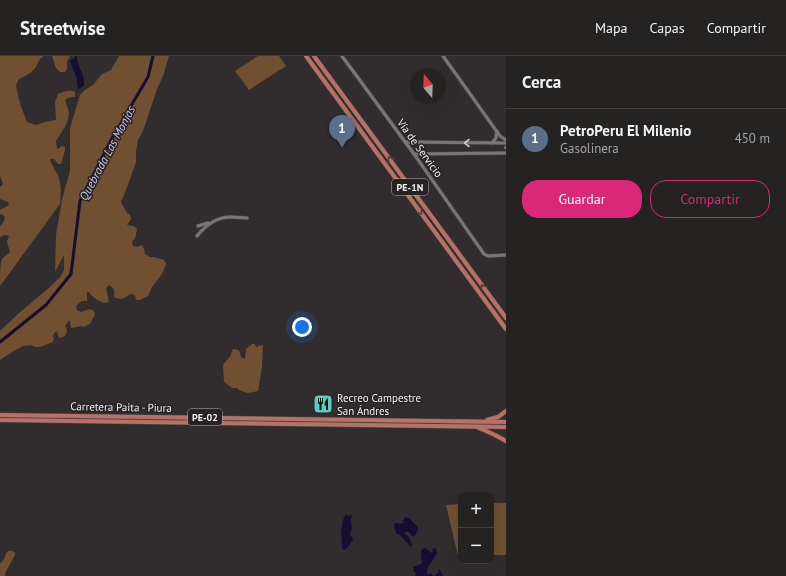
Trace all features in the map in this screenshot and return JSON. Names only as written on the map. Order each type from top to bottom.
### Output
[{"type":"highway","name":"PE-1N","points":[[306,56],[505,328]]},
{"type":"highway","name":"PE-1N","points":[[314,56],[506,318]]},
{"type":"highway","points":[[330,90],[336,86]]},
{"type":"highway","points":[[432,228],[437,224]]},
{"type":"highway","points":[[474,424],[494,418],[506,411]]},
{"type":"highway","name":"Carretera Paita - Piura","points":[[0,415],[474,424],[506,426]]},
{"type":"highway","name":"Carretera Paita - Piura","points":[[0,420],[474,424],[506,422]]},
{"type":"highway","points":[[474,424],[506,441]]},
{"type":"street","name":"Vía de Servicio","points":[[342,56],[414,154],[482,251],[488,256],[506,256]]},
{"type":"street","points":[[443,56],[500,136],[506,140]]},
{"type":"street","points":[[492,143],[496,138],[497,131]]},
{"type":"street","points":[[405,142],[506,143]]},
{"type":"street","points":[[414,154],[506,153]]},
{"type":"street","points":[[198,226],[229,217],[247,218]]},
{"type":"street","points":[[197,236],[204,228],[212,223]]},
{"type":"shaded area","points":[[0,56],[44,56],[34,69],[19,79],[16,85],[18,96],[27,122],[36,125],[56,120],[55,102],[58,94],[66,91],[73,91],[75,92],[75,97],[65,100],[69,112],[68,119],[56,141],[57,149],[62,146],[65,147],[61,164],[58,164],[54,159],[50,160],[59,178],[61,189],[60,204],[0,286],[1,261],[10,252],[7,242],[9,236],[5,235],[0,237],[0,226],[5,217],[0,214],[0,210],[9,205],[8,202],[0,199],[0,187],[3,184],[0,176]]},
{"type":"shaded area","points":[[52,56],[70,56],[65,72],[60,72],[56,68]]},
{"type":"shaded area","points":[[75,56],[77,56],[84,81],[84,86],[78,89],[77,79],[70,61],[75,58]]},
{"type":"shaded area","points":[[119,56],[169,56],[143,131],[138,140],[136,162],[121,202],[127,213],[130,215],[131,219],[127,225],[134,226],[137,229],[135,239],[133,240],[132,244],[133,246],[137,247],[142,245],[145,254],[150,257],[164,260],[166,264],[162,274],[152,287],[148,296],[140,300],[136,300],[135,295],[131,294],[122,299],[115,298],[114,290],[109,285],[106,288],[109,302],[105,303],[96,299],[89,292],[87,292],[87,301],[82,301],[76,307],[77,310],[81,312],[89,309],[93,310],[95,314],[90,324],[84,327],[71,328],[69,320],[65,326],[67,332],[63,337],[59,338],[57,331],[54,333],[53,342],[40,347],[31,345],[23,346],[0,360],[0,331],[50,287],[60,277],[64,270],[64,255],[55,272],[56,235],[62,199],[70,171],[70,128],[80,95],[93,85],[102,74],[111,70]]},
{"type":"shaded area","points":[[258,56],[279,56],[286,66],[249,90],[235,71]]},
{"type":"shaded area","points":[[254,344],[257,348],[258,346],[263,345],[262,367],[258,391],[248,393],[237,388],[232,388],[224,382],[223,365],[234,349],[239,350],[241,357],[245,359],[246,349]]},
{"type":"shaded area","points":[[494,503],[506,503],[506,555],[494,555]]},
{"type":"shaded area","points":[[458,504],[458,556],[446,505]]},
{"type":"shaded area","points":[[347,513],[347,516],[352,515],[352,529],[350,535],[352,536],[353,540],[348,547],[343,550],[342,525]]},
{"type":"shaded area","points":[[406,517],[417,526],[418,529],[414,537],[414,535],[412,536],[409,532],[404,533],[409,537],[412,545],[411,547],[400,535],[396,533],[394,526],[395,523],[403,523],[404,522],[402,520]]},
{"type":"shaded area","points":[[424,548],[431,553],[433,552],[432,549],[436,548],[437,553],[427,569],[427,574],[428,575],[431,573],[433,576],[415,576],[416,573],[414,572],[413,567],[422,563],[421,552]]},
{"type":"shaded area","points":[[9,551],[15,553],[15,555],[6,571],[5,576],[0,576],[0,564],[5,558],[6,553]]},
{"type":"shaded area","points":[[439,569],[443,576],[434,576],[439,572]]},
{"type":"waterway","name":"Quebrada Las Monjas","points":[[0,342],[46,305],[71,274],[80,201],[111,140],[148,77],[153,56]]},
{"type":"place","name":"PetroPeru El Milenio","points":[[342,148]]},
{"type":"place","name":"Recreo Campestre San Ándres","points":[[323,404]]}]
